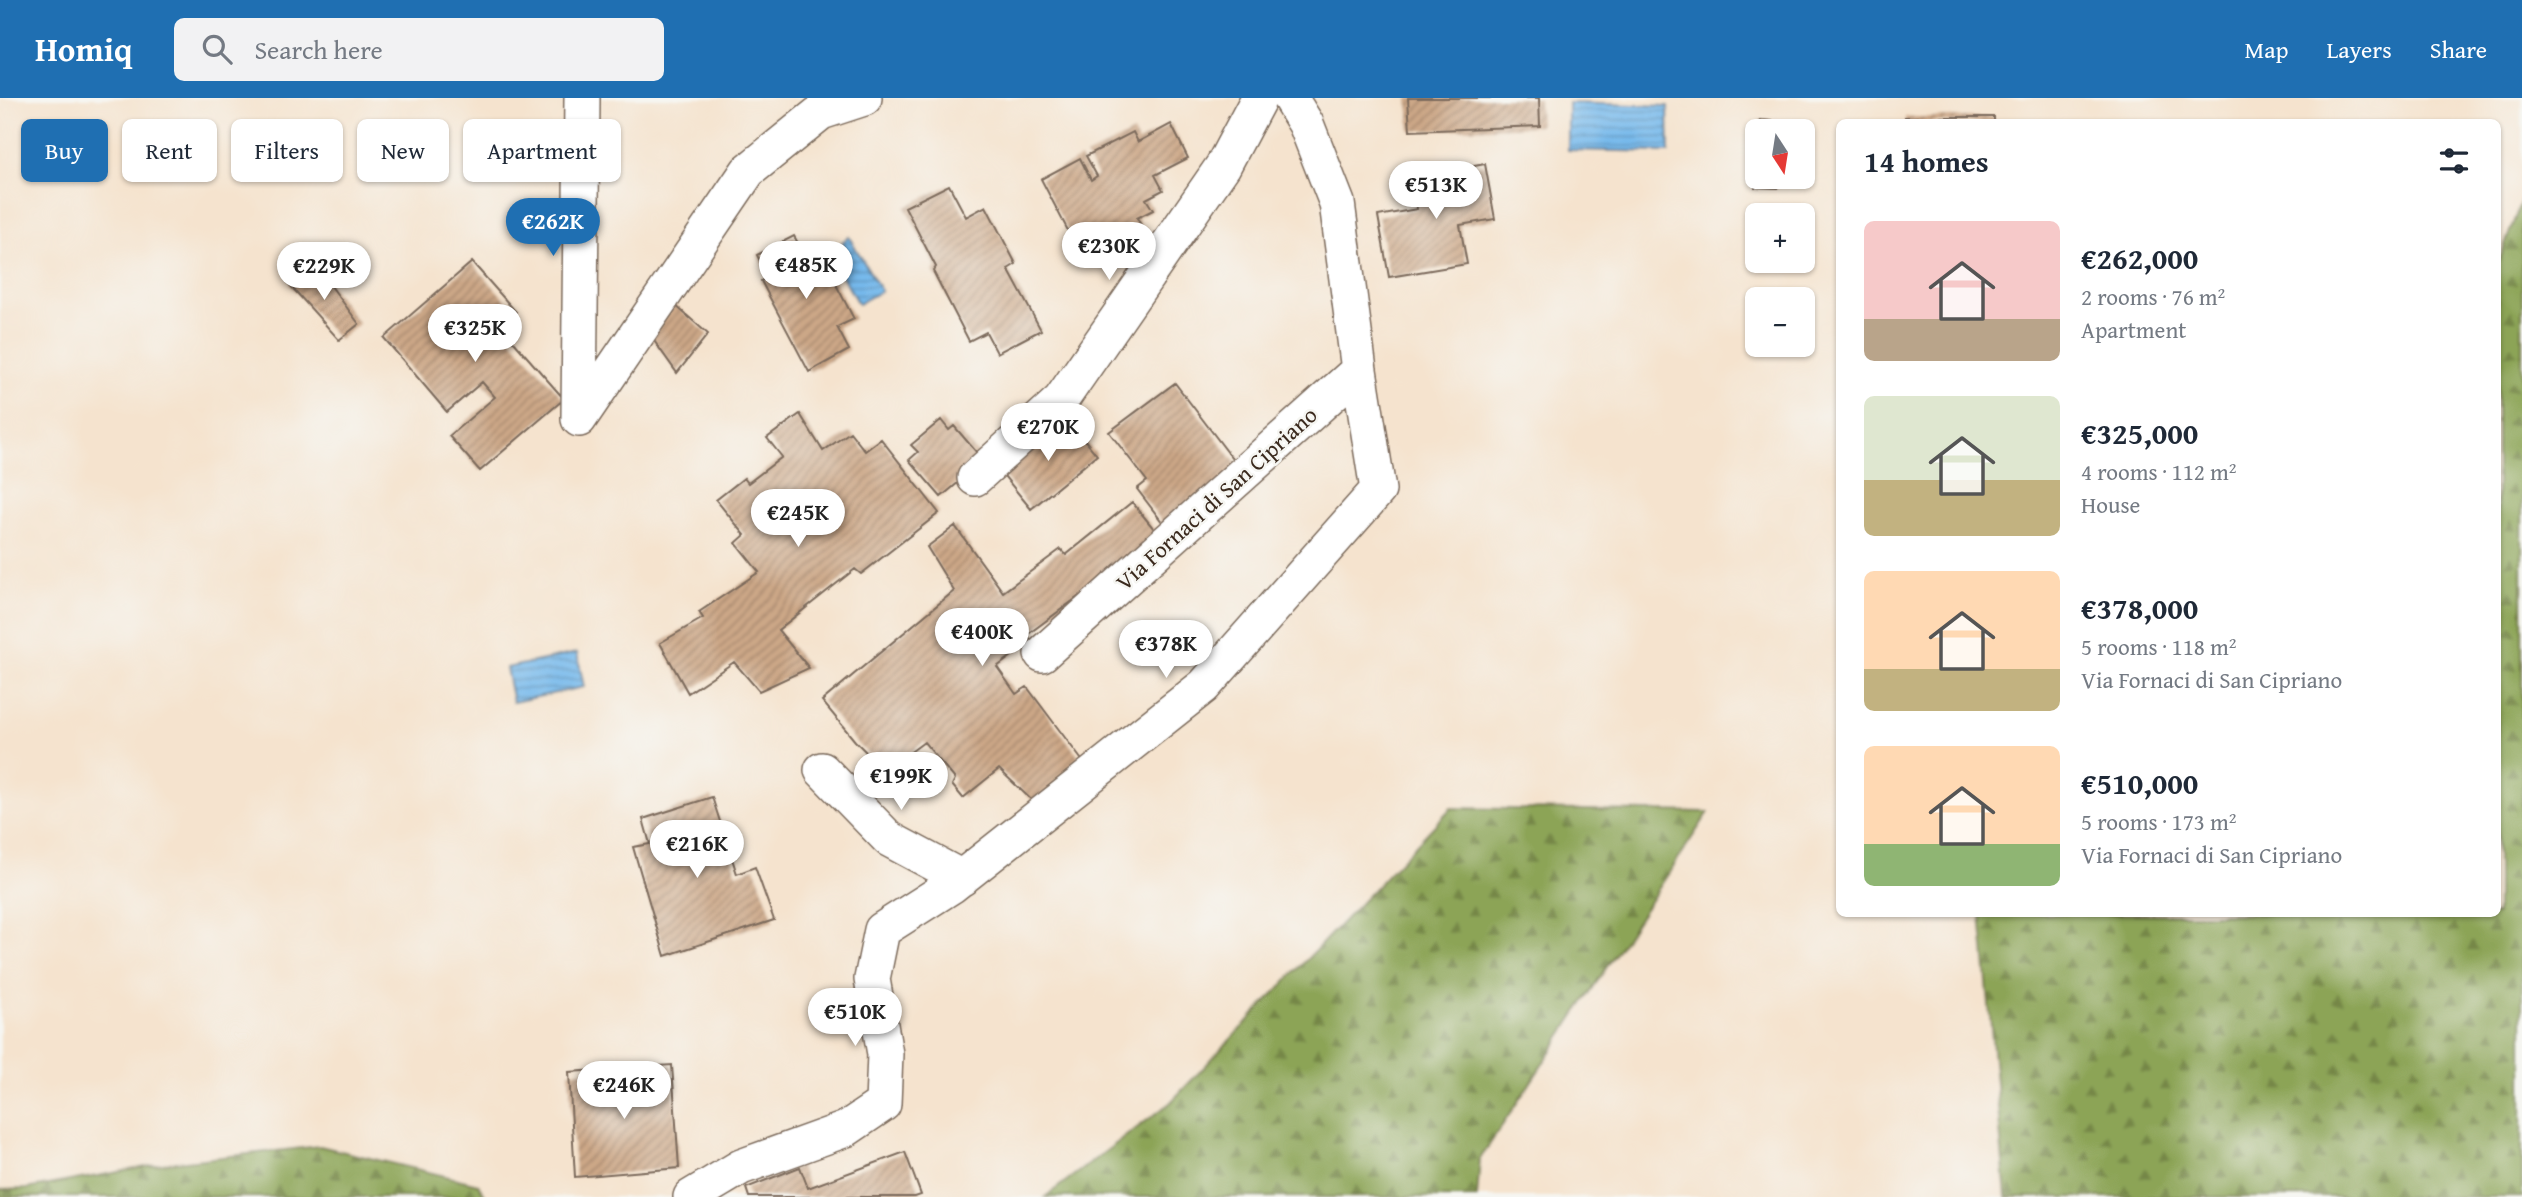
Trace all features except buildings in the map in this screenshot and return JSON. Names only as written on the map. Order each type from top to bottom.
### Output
[{"type":"street","points":[[582,98],[579,419],[748,171],[821,113],[864,98]]},
{"type":"street","points":[[975,478],[1060,400],[1223,166],[1259,98]]},
{"type":"street","points":[[691,1197],[741,1167],[846,1129],[883,1104],[885,1054],[872,979],[882,930],[962,878],[1204,686],[1378,490],[1337,203],[1306,124],[1290,98]]},
{"type":"street","name":"Via Fornaci di San Cipriano","points":[[1042,654],[1359,370]]},
{"type":"street","points":[[822,770],[889,839],[962,878]]},
{"type":"green space","points":[[2522,199],[2522,1197],[2006,1197],[1981,917],[2501,917],[2501,255]]},
{"type":"green space","points":[[1451,808],[1709,812],[1480,1159],[1477,1197],[1045,1197],[1170,1103]]},
{"type":"green space","points":[[320,1146],[478,1184],[486,1197],[0,1197],[0,1190],[26,1189],[168,1163]]},
{"type":"water","points":[[1568,103],[1668,106],[1669,152],[1568,150]]},
{"type":"water","points":[[849,237],[881,291],[858,304],[833,260],[848,252],[842,242]]},
{"type":"water","points":[[577,653],[584,687],[513,702],[506,668]]}]
